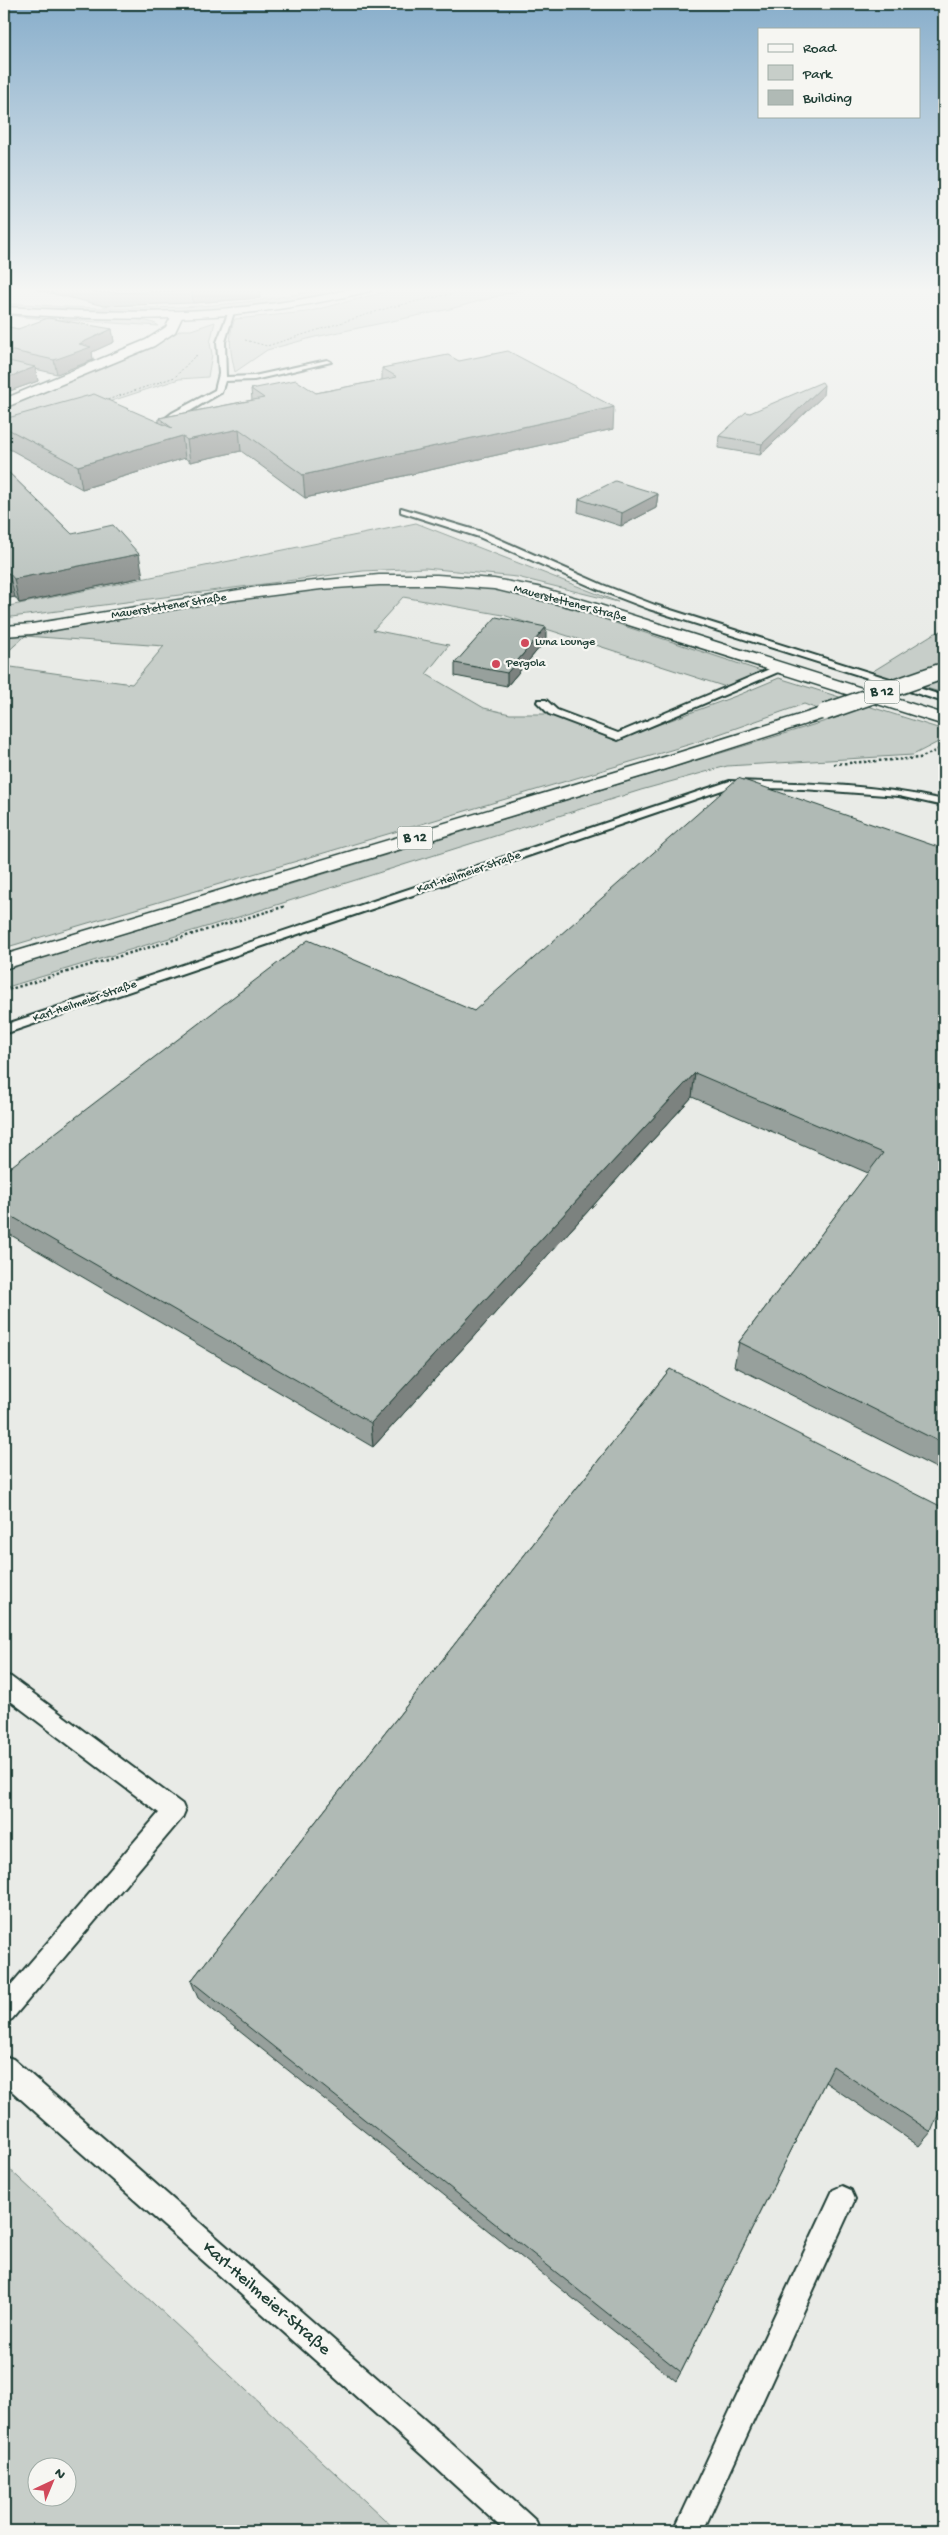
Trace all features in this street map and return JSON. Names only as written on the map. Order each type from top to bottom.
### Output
[{"type":"main road","name":"Mauerstettener Straße","points":[[4,631],[32,629],[282,590],[361,582],[412,580],[464,581],[532,591],[587,606],[944,720]]},
{"type":"main road","name":"B 12","points":[[4,962],[649,768],[825,712],[942,671]]},
{"type":"lane","points":[[153,431],[189,407]]},
{"type":"lane","points":[[404,510],[482,535],[600,587],[652,607],[944,698]]},
{"type":"lane","points":[[542,702],[553,712],[618,737],[779,668]]},
{"type":"lane","name":"Karl-Heilmeier-Straße","points":[[4,1030],[730,784],[803,786],[899,793],[944,803]]},
{"type":"lane","points":[[4,1684],[174,1811],[4,2011]]},
{"type":"lane","name":"Karl-Heilmeier-Straße","points":[[4,2068],[432,2445],[526,2531]]},
{"type":"lane","points":[[688,2531],[842,2199]]},
{"type":"green space","points":[[4,407],[92,407],[4,436]]},
{"type":"green space","points":[[416,523],[618,602],[517,577],[425,568],[363,571],[4,618],[4,607]]},
{"type":"green space","points":[[411,583],[496,588],[530,595],[761,671],[726,687],[503,615],[403,597],[373,630],[449,645],[426,674],[484,708],[510,714],[548,714],[617,740],[779,678],[944,730],[944,739],[913,755],[727,766],[641,790],[232,919],[4,988],[4,968],[222,905],[839,717],[804,704],[691,744],[4,948],[4,666],[132,684],[164,646],[25,636],[4,655],[4,633],[26,632],[266,595],[363,585]]},
{"type":"green space","points":[[944,630],[944,662],[929,668],[944,673],[944,693],[870,673],[933,634]]},
{"type":"green space","points":[[4,2164],[397,2531],[4,2531]]},
{"type":"building","points":[[46,407],[125,407],[172,428],[159,418],[215,407],[613,407],[303,475],[239,429],[187,440],[182,436],[78,466],[4,427],[4,419]]},
{"type":"building","points":[[763,407],[801,407],[762,444],[719,436],[746,412],[750,413]]},
{"type":"building","points":[[4,468],[72,534],[113,525],[139,554],[14,579],[9,573],[4,574]]},
{"type":"building","points":[[615,481],[658,494],[622,513],[579,499]]},
{"type":"building","points":[[496,617],[546,627],[507,673],[455,663]]},
{"type":"building","points":[[738,778],[944,849],[944,1444],[739,1342],[883,1153],[695,1073],[371,1423],[4,1212],[4,1172],[308,940],[474,1011]]},
{"type":"building","points":[[670,1369],[944,1508],[944,2101],[931,2132],[833,2066],[681,2372],[191,1981]]},
{"type":"place","name":"Luna Lounge","points":[[525,643]]},
{"type":"place","name":"Pergola","points":[[496,664]]}]
